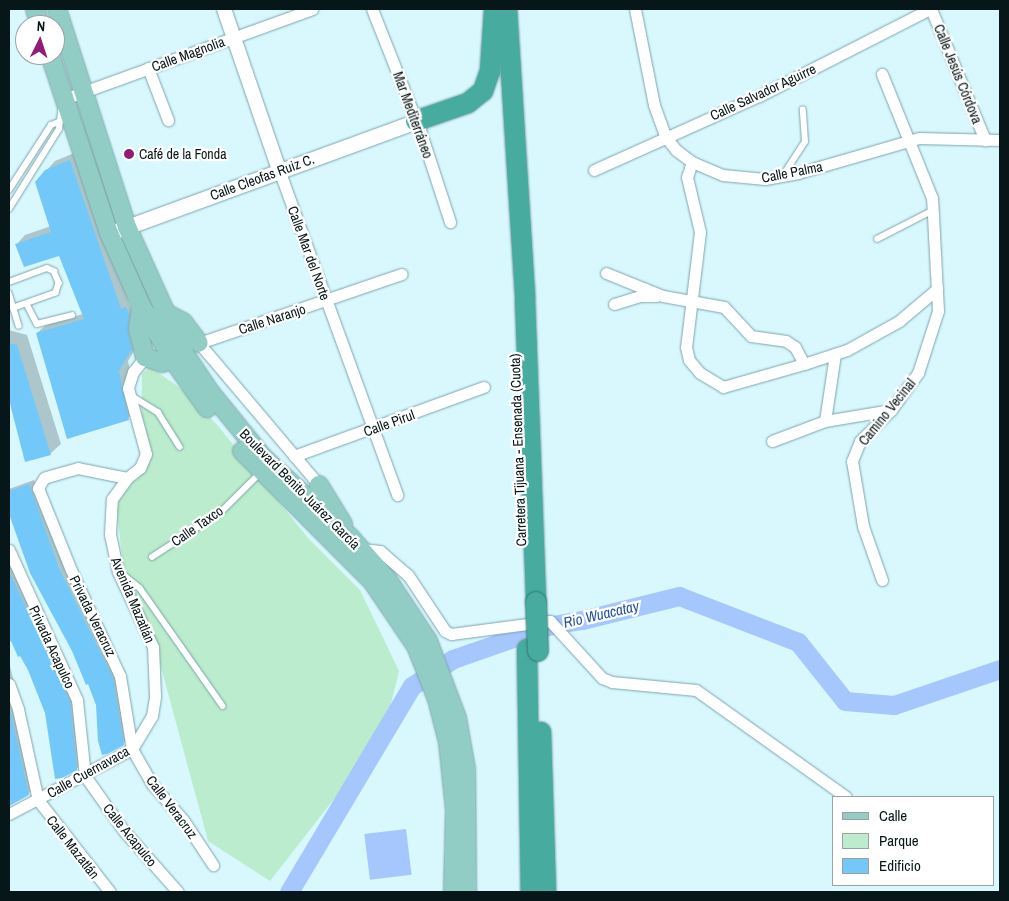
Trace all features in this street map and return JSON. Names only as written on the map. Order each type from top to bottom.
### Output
[{"type":"highway","points":[[416,121],[468,103],[483,91],[490,71],[499,9]]},
{"type":"highway","name":"Carretera Tijuana - Ensenada (Cuota)","points":[[499,9],[525,299],[530,602],[546,892]]},
{"type":"highway","name":"Carretera Tijuana - Ensenada (Cuota)","points":[[531,892],[532,650]]},
{"type":"main road","name":"Boulevard Benito Juárez García","points":[[57,9],[85,91],[127,227],[162,311],[178,356],[263,456],[356,544],[387,579],[412,626],[439,686],[457,718],[466,769],[467,892]]},
{"type":"main road","name":"Boulevard Benito Juárez García","points":[[53,65],[109,233],[141,305],[178,356],[227,434],[261,472],[354,561],[412,626]]},
{"type":"main road","name":"Calle Cleofas Ruiz C.","points":[[109,233],[416,121]]},
{"type":"main road","points":[[141,305],[138,329],[145,357],[162,363],[178,356]]},
{"type":"main road","points":[[162,311],[183,322],[199,343]]},
{"type":"main road","points":[[319,486],[356,544]]},
{"type":"main road","name":"Boulevard Benito Juárez García","points":[[439,686],[454,781],[453,892]]},
{"type":"street","name":"Calle Mar del Norte","points":[[224,9],[279,170],[397,495]]},
{"type":"street","name":"Calle Magnolia","points":[[64,99],[312,9]]},
{"type":"street","name":"Mar Mediterráneo","points":[[372,9],[416,121],[450,222]]},
{"type":"street","name":"Calle Palma","points":[[635,9],[654,106],[665,136],[676,150],[692,162],[724,175],[738,178],[783,176],[910,140],[1000,140]]},
{"type":"street","name":"Calle Salvador Aguirre","points":[[594,170],[665,136],[774,89],[930,9]]},
{"type":"street","name":"Calle Jesús Córdova","points":[[930,9],[985,140]]},
{"type":"street","points":[[148,68],[168,120]]},
{"type":"street","name":"Camino Vecinal","points":[[882,74],[928,185],[934,210],[938,302],[938,319],[918,373],[891,410],[860,442],[852,461],[863,526],[882,580]]},
{"type":"street","points":[[692,162],[688,177],[700,232],[687,354],[700,373],[718,385],[730,386],[835,354],[899,321],[937,288]]},
{"type":"street","points":[[606,272],[663,296]]},
{"type":"street","name":"Calle Naranjo","points":[[199,343],[402,274]]},
{"type":"street","points":[[614,304],[641,296],[663,296],[724,307],[751,336],[786,341],[794,347],[804,364]]},
{"type":"street","points":[[199,343],[319,486]]},
{"type":"street","points":[[825,421],[835,354]]},
{"type":"street","name":"Avenida Mazatlán","points":[[145,357],[130,378],[130,395],[147,451],[143,465],[127,478],[110,508],[110,534],[118,572],[147,630],[154,655]]},
{"type":"street","name":"Calle Pirul","points":[[294,456],[374,429],[484,387]]},
{"type":"street","points":[[772,441],[825,421],[891,410]]},
{"type":"street","name":"Privada Veracruz","points":[[127,478],[78,468],[44,478],[38,488],[71,570],[120,676],[132,749]]},
{"type":"street","points":[[356,544],[380,551],[408,575],[445,632],[451,634],[550,621],[602,678],[612,682],[696,690],[845,796]]},
{"type":"street","name":"Privada Acapulco","points":[[9,550],[77,700],[85,776]]},
{"type":"street","name":"Calle Cuernavaca","points":[[9,814],[85,776],[132,749],[152,716],[154,655]]},
{"type":"street","name":"Calle Mazatlán","points":[[9,684],[18,709],[38,800],[110,892]]},
{"type":"street","name":"Calle Veracruz","points":[[132,749],[152,784],[184,821],[213,865]]},
{"type":"street","name":"Calle Acapulco","points":[[85,776],[124,830],[178,892]]},
{"type":"lane","points":[[9,209],[59,129],[64,99]]},
{"type":"lane","points":[[783,176],[805,142],[803,110]]},
{"type":"lane","points":[[9,190],[51,125],[59,122]]},
{"type":"lane","points":[[877,239],[934,210]]},
{"type":"lane","points":[[9,282],[44,269],[54,271],[60,286],[56,293],[14,308]]},
{"type":"lane","points":[[9,293],[19,325]]},
{"type":"lane","points":[[27,304],[37,324],[72,315]]},
{"type":"lane","points":[[130,395],[158,412],[180,447]]},
{"type":"lane","name":"Calle Taxco","points":[[152,557],[221,512],[261,472]]},
{"type":"lane","points":[[118,572],[140,588],[223,706]]},
{"type":"green space","points":[[150,367],[186,392],[219,427],[308,538],[360,590],[399,671],[383,736],[270,881],[208,841],[151,630],[123,563],[116,505],[121,479],[141,468],[142,374]]},
{"type":"water","points":[[406,829],[412,875],[370,880],[364,834]]},
{"type":"water","points":[[305,866],[294,892],[286,892]]},
{"type":"building","points":[[70,160],[121,309],[126,307],[129,315],[128,331],[132,349],[119,371],[129,420],[67,439],[36,333],[84,319],[59,256],[24,267],[15,244],[51,232],[35,182],[45,170]]},
{"type":"building","points":[[9,343],[17,345],[51,455],[25,462],[9,400]]},
{"type":"building","points":[[29,484],[59,568],[113,678],[124,745],[107,754],[102,755],[98,741],[96,705],[88,684],[86,685],[72,651],[30,573],[9,514],[9,491]]},
{"type":"building","points":[[9,571],[70,702],[77,770],[62,778],[55,779],[45,713],[28,670],[20,656],[18,657],[11,641],[9,642]]},
{"type":"building","points":[[9,705],[29,795],[9,806]]},
{"type":"waterway","name":"Rio Wuacatay","points":[[289,892],[412,686],[453,659],[547,626],[582,620],[679,596],[798,642],[845,701],[894,705],[1000,669]]},
{"type":"place","name":"Café de la Fonda","points":[[129,154]]}]
